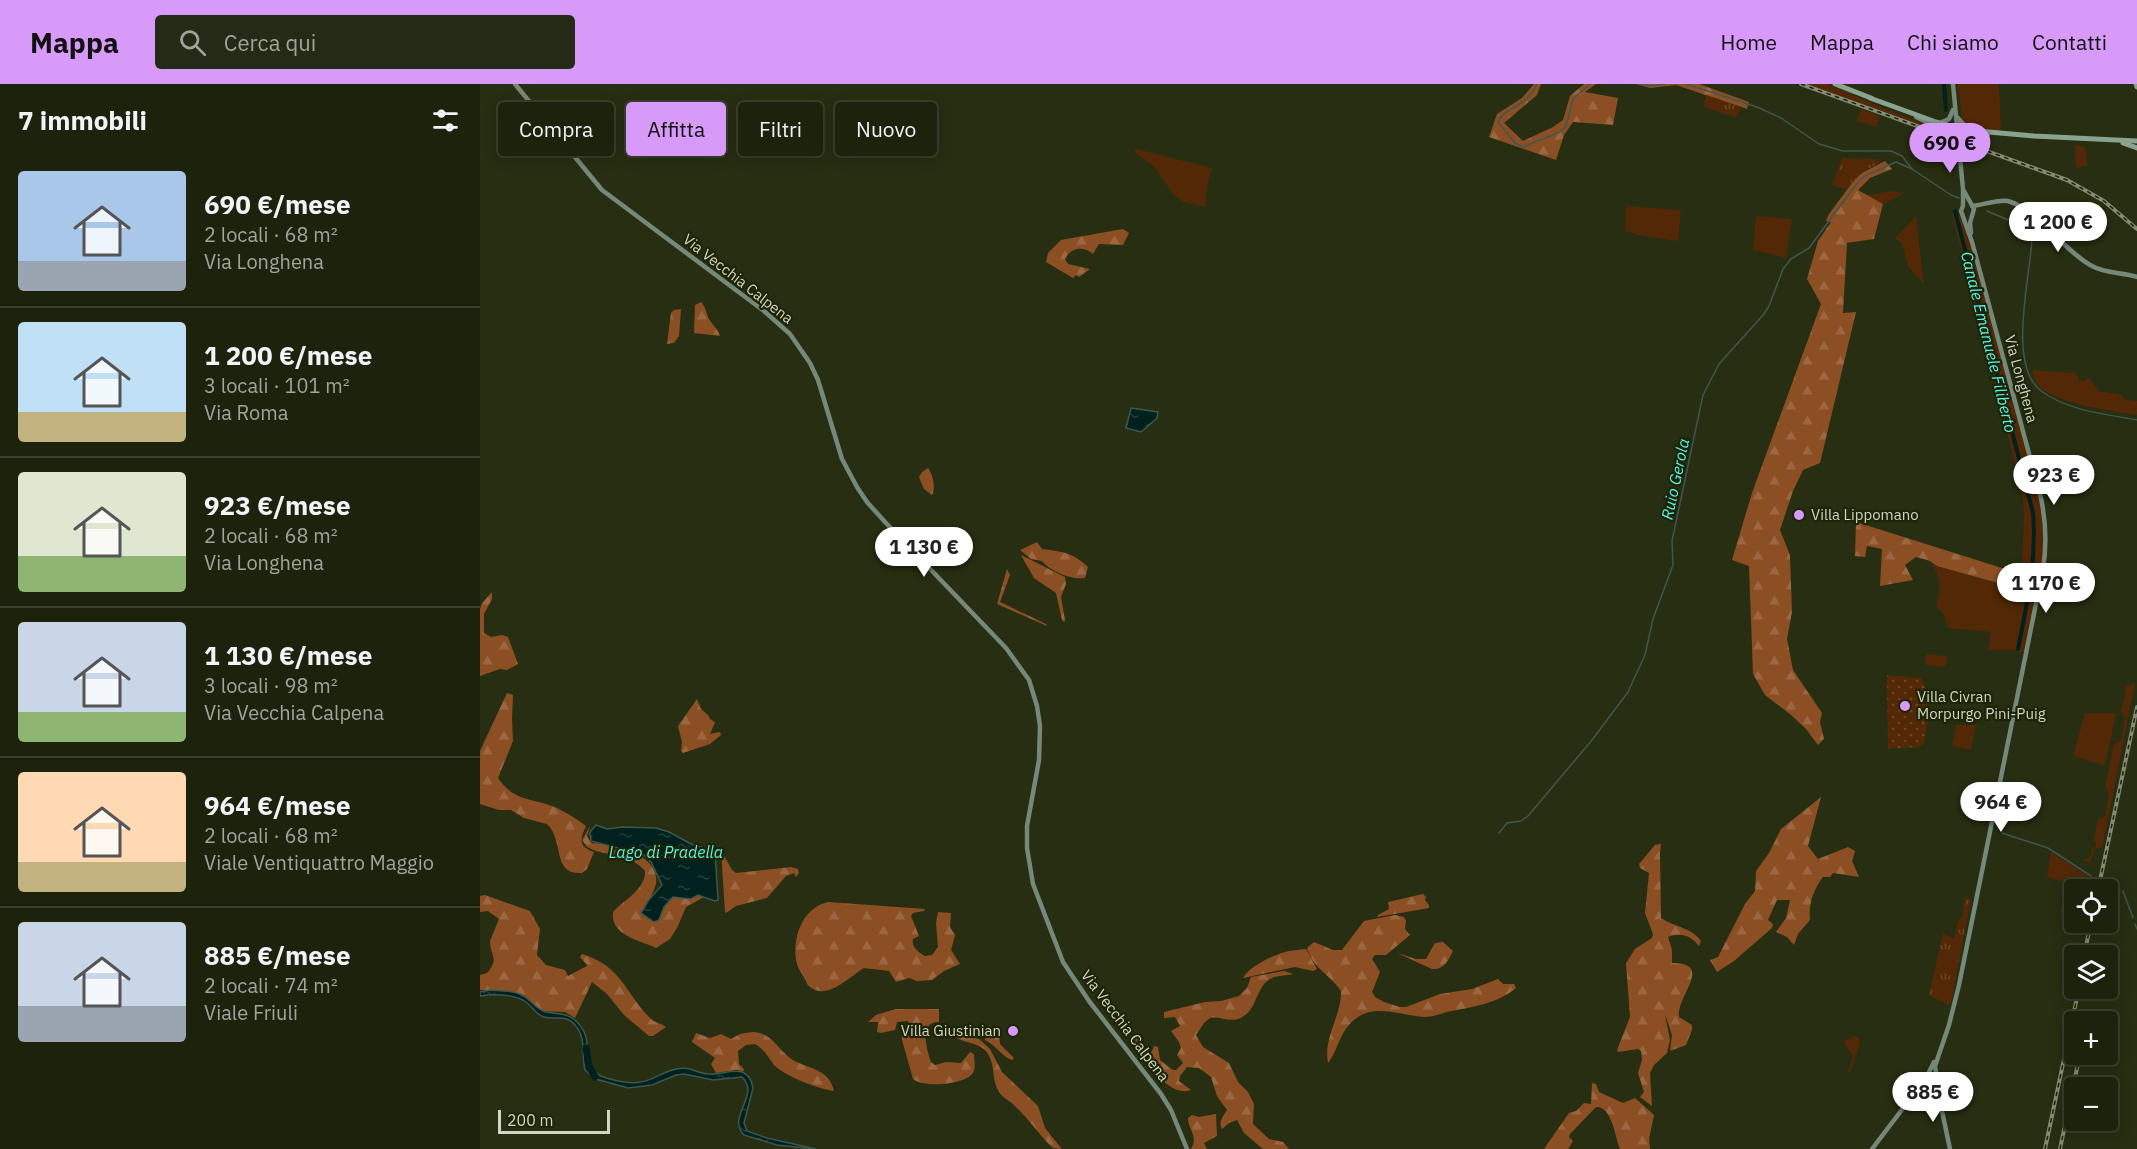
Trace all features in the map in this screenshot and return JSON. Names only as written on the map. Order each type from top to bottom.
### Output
[{"type":"main road","points":[[1835,84],[1911,115],[1958,130],[1988,134],[2137,141]]},
{"type":"main road","points":[[1870,98],[1958,130]]},
{"type":"main road","points":[[2116,141],[2137,148]]},
{"type":"street","name":"Via Vecchia Calpena","points":[[514,84],[602,190],[764,311],[790,334],[814,371],[849,474],[867,502],[1006,648],[1024,672],[1037,706],[1041,735],[1039,760],[1027,826],[1027,848],[1033,884],[1063,962],[1089,1001],[1161,1094],[1171,1110],[1187,1149]]},
{"type":"street","points":[[1953,84],[1958,130],[1957,150]]},
{"type":"street","points":[[1936,122],[1943,122],[1951,118],[1954,102]]},
{"type":"street","points":[[1956,113],[1964,125],[1988,134]]},
{"type":"street","points":[[1911,115],[1949,133],[1957,150]]},
{"type":"street","points":[[1957,150],[1967,137],[1988,134]]},
{"type":"street","name":"Via Longhena","points":[[1941,1049],[1954,1010],[2045,556],[2044,512],[1972,242],[1961,211],[1963,189],[1960,157],[1957,150]]},
{"type":"street","name":"Via Longhena","points":[[1963,189],[1973,214],[1970,225],[1972,242]]},
{"type":"street","points":[[1963,206],[2004,201],[2014,204],[2036,219],[2090,265],[2137,278]]},
{"type":"street","points":[[1964,216],[1973,214],[1985,205]]},
{"type":"street","points":[[1938,1092],[1928,1081],[1929,1072],[1941,1049]]},
{"type":"street","points":[[1941,1049],[1935,1066],[1950,1149]]},
{"type":"street","points":[[1929,1072],[1936,1076]]},
{"type":"street","points":[[1872,1149],[1916,1089],[1936,1076]]},
{"type":"green space","points":[[1534,84],[1541,84],[1537,95],[1504,123],[1523,141],[1563,120],[1570,96],[1584,84],[1596,84],[1585,92],[1618,98],[1613,125],[1573,122],[1564,135],[1556,160],[1489,137],[1497,114],[1522,98]]},
{"type":"green space","points":[[1636,84],[1699,84],[1749,102],[1747,109],[1676,85],[1650,88]]},
{"type":"green space","points":[[1807,84],[1827,84],[1942,130],[1941,132]]},
{"type":"green space","points":[[1957,84],[1999,84],[2001,132],[1970,126],[1963,122]]},
{"type":"green space","points":[[1706,95],[1741,107],[1737,118],[1704,107]]},
{"type":"green space","points":[[1861,109],[1880,116],[1876,127],[1857,121]]},
{"type":"green space","points":[[2075,144],[2086,148],[2087,166],[2076,168]]},
{"type":"green space","points":[[1133,148],[1212,168],[1205,207],[1183,202],[1174,195],[1154,167]]},
{"type":"green space","points":[[1842,158],[1879,159],[1880,163],[1862,172],[1846,190],[1832,185]]},
{"type":"green space","points":[[1885,161],[1892,169],[1870,178],[1858,190],[1883,204],[1874,239],[1847,243],[1843,313],[1856,312],[1820,463],[1803,470],[1793,491],[1780,530],[1790,555],[1792,612],[1787,639],[1793,670],[1822,713],[1820,722],[1824,739],[1818,745],[1806,729],[1765,695],[1753,674],[1749,566],[1732,560],[1752,493],[1821,304],[1807,279],[1818,241],[1831,222],[1826,221],[1829,214],[1855,179]]},
{"type":"green space","points":[[1892,191],[1904,194],[1883,204],[1866,195]]},
{"type":"green space","points":[[1626,206],[1681,210],[1678,241],[1625,231]]},
{"type":"green space","points":[[1956,211],[1965,226],[2041,498],[2046,541],[2026,652],[1988,650],[1991,632],[1948,628],[1944,615],[1936,606],[1939,583],[1930,561],[1937,566],[2023,589],[2022,492],[1952,214]]},
{"type":"green space","points":[[1756,216],[1792,219],[1786,258],[1753,250]]},
{"type":"green space","points":[[1916,216],[1924,284],[1909,268],[1902,244],[1895,238]]},
{"type":"green space","points":[[1123,229],[1129,233],[1123,245],[1099,244],[1093,254],[1078,249],[1068,255],[1065,259],[1068,264],[1090,269],[1079,277],[1076,275],[1073,278],[1046,262],[1048,253],[1061,240]]},
{"type":"green space","points":[[701,302],[720,336],[694,333],[695,305]]},
{"type":"green space","points":[[681,309],[679,336],[674,343],[667,344],[671,313]]},
{"type":"green space","points":[[2032,370],[2075,373],[2078,375],[2078,380],[2090,379],[2099,391],[2122,395],[2124,399],[2137,401],[2137,415],[2086,406],[2059,398],[2038,385]]},
{"type":"green space","points":[[928,468],[933,482],[932,495],[924,489],[919,477]]},
{"type":"green space","points":[[1856,522],[2021,574],[2023,590],[1937,566],[1930,561],[1916,557],[1905,565],[1913,580],[1880,586],[1882,549],[1867,546],[1865,557],[1855,556]]},
{"type":"green space","points":[[1037,542],[1042,549],[1077,558],[1088,567],[1085,578],[1074,578],[1062,574],[1051,569],[1042,561],[1031,559],[1020,550]]},
{"type":"green space","points":[[1021,555],[1065,577],[1066,584],[1061,597],[1064,622],[1056,593],[1034,578]]},
{"type":"green space","points":[[1007,569],[1010,575],[1000,602],[1047,626],[997,604]]},
{"type":"green space","points":[[492,592],[492,599],[484,614],[484,633],[491,637],[502,635],[508,637],[518,664],[507,670],[500,669],[480,676],[480,609],[482,603]]},
{"type":"green space","points":[[1926,654],[1947,656],[1946,667],[1925,665]]},
{"type":"green space","points":[[1887,675],[1921,678],[1928,703],[1927,728],[1923,745],[1888,749]]},
{"type":"green space","points":[[2135,684],[2102,849],[2099,847],[2094,851],[2090,863],[2084,859],[2090,858],[2092,849],[2095,849],[2096,842],[2093,842],[2098,820],[2105,816],[2109,793],[2105,787],[2114,744],[2121,740],[2125,719],[2121,711],[2126,690],[2124,685]]},
{"type":"green space","points":[[507,693],[513,695],[513,741],[498,778],[504,786],[518,796],[557,808],[586,826],[582,842],[585,848],[594,852],[587,869],[582,873],[566,869],[562,863],[556,839],[547,824],[524,818],[511,810],[499,810],[480,804],[480,751]]},
{"type":"green space","points":[[697,699],[701,709],[715,722],[710,734],[720,732],[721,735],[710,744],[683,753],[678,726]]},
{"type":"green space","points":[[2085,713],[2116,713],[2106,762],[2103,765],[2073,756]]},
{"type":"green space","points":[[1956,725],[1976,725],[1971,750],[1952,746]]},
{"type":"green space","points":[[1821,797],[1808,846],[1818,859],[1848,847],[1855,851],[1852,861],[1859,877],[1833,873],[1830,877],[1823,877],[1812,897],[1810,920],[1798,934],[1794,945],[1787,937],[1776,932],[1786,918],[1790,900],[1777,900],[1768,920],[1773,924],[1772,928],[1734,961],[1717,972],[1710,960],[1718,957],[1745,904],[1755,891],[1756,871],[1769,853],[1781,829]]},
{"type":"green space","points":[[590,826],[587,836],[591,843],[605,844],[614,850],[621,849],[636,853],[654,869],[656,884],[647,904],[645,916],[654,922],[673,897],[687,899],[698,895],[704,897],[686,907],[670,939],[656,948],[627,936],[613,920],[613,912],[638,889],[645,871],[625,858],[587,847],[582,840]]},
{"type":"green space","points":[[1661,844],[1661,918],[1687,930],[1701,941],[1699,946],[1685,936],[1668,937],[1672,950],[1672,963],[1685,964],[1691,968],[1692,975],[1679,1017],[1692,1025],[1692,1030],[1686,1045],[1670,1051],[1672,1035],[1665,1014],[1670,1040],[1667,1053],[1654,1065],[1650,1073],[1652,1106],[1640,1097],[1644,1092],[1638,1073],[1642,1060],[1641,1051],[1638,1049],[1618,1052],[1617,1050],[1630,1017],[1626,963],[1635,949],[1652,938],[1653,934],[1645,913],[1649,873],[1640,868],[1639,864],[1655,845]]},
{"type":"green space","points":[[721,850],[736,873],[791,867],[798,869],[799,873],[796,877],[794,873],[786,876],[767,898],[736,906],[726,913]]},
{"type":"green space","points":[[2051,852],[2091,878],[2064,879],[2064,882],[2047,877]]},
{"type":"green space","points":[[1423,894],[1429,908],[1377,917],[1389,909],[1388,902]]},
{"type":"green space","points":[[485,895],[530,911],[540,929],[537,955],[546,965],[565,970],[568,976],[587,966],[580,957],[582,954],[595,959],[615,973],[650,1018],[666,1027],[653,1036],[649,1036],[624,1015],[607,994],[592,982],[575,1018],[565,1012],[543,1011],[518,993],[480,990],[480,975],[487,973],[493,964],[490,941],[499,919],[488,911],[480,912],[480,896]]},
{"type":"green space","points":[[2064,896],[2064,913],[2060,913]]},
{"type":"green space","points":[[1965,898],[1971,900],[1951,1003],[1948,1005],[1929,995],[1943,933],[1954,939],[1958,921],[1962,918]]},
{"type":"green space","points":[[828,902],[925,909],[911,916],[919,936],[913,939],[914,947],[925,956],[932,955],[938,947],[936,923],[938,912],[951,913],[950,927],[955,935],[951,950],[960,964],[944,971],[932,980],[917,981],[909,978],[896,982],[889,971],[864,968],[829,990],[814,989],[807,984],[798,967],[797,935],[800,926],[811,911]]},
{"type":"green space","points":[[1395,915],[1404,917],[1405,929],[1410,935],[1386,955],[1375,955],[1372,959],[1380,972],[1372,992],[1375,997],[1384,1002],[1406,1007],[1440,994],[1472,989],[1498,979],[1503,984],[1514,984],[1516,988],[1501,998],[1430,1017],[1382,1011],[1365,1013],[1347,1027],[1328,1063],[1328,1044],[1339,1009],[1341,991],[1317,966],[1307,948],[1314,942],[1333,950],[1342,950],[1364,921]]},
{"type":"green space","points":[[1443,942],[1453,951],[1445,964],[1436,969],[1397,953],[1416,959],[1426,959],[1435,943]]},
{"type":"green space","points":[[1306,949],[1317,969],[1313,971],[1295,967],[1243,978],[1251,969],[1267,959],[1285,952]]},
{"type":"green space","points":[[1284,971],[1293,974],[1278,976],[1265,983],[1253,1006],[1244,1016],[1234,1020],[1210,1018],[1196,1035],[1203,1047],[1229,1063],[1238,1082],[1248,1092],[1254,1104],[1253,1124],[1269,1139],[1283,1142],[1289,1149],[1263,1149],[1244,1133],[1237,1120],[1222,1129],[1221,1121],[1227,1110],[1217,1096],[1211,1077],[1199,1068],[1187,1067],[1179,1081],[1191,1090],[1182,1091],[1173,1088],[1164,1082],[1147,1063],[1134,1035],[1138,1036],[1140,1044],[1148,1054],[1154,1046],[1158,1047],[1160,1060],[1176,1070],[1183,1063],[1177,1055],[1181,1048],[1179,1042],[1171,1031],[1180,1026],[1175,1017],[1164,1018],[1164,1012],[1239,996],[1247,988],[1251,977]]},
{"type":"green space","points":[[896,1009],[939,1009],[939,1022],[932,1023],[926,1031],[926,1044],[931,1062],[935,1065],[946,1062],[961,1063],[970,1052],[974,1054],[973,1073],[962,1080],[944,1084],[926,1084],[913,1079],[902,1040],[902,1029],[909,1026],[908,1021],[897,1022],[895,1030],[881,1033],[877,1032],[878,1022],[868,1022],[876,1015]]},
{"type":"green space","points":[[989,1025],[999,1032],[1000,1044],[1014,1058],[1012,1060],[985,1040]]},
{"type":"green space","points":[[752,1032],[764,1035],[773,1041],[796,1062],[822,1073],[831,1083],[834,1091],[820,1088],[786,1074],[774,1065],[764,1051],[755,1044],[746,1045],[738,1051],[739,1064],[744,1069],[743,1072],[737,1070],[716,1073],[711,1064],[715,1058],[692,1042],[696,1033],[710,1038],[721,1034],[731,1039],[740,1034]]},
{"type":"green space","points":[[956,1034],[979,1039],[990,1049],[1002,1072],[1038,1106],[1045,1128],[1062,1149],[1053,1148],[1020,1111],[1000,1093],[996,1085],[991,1059],[985,1050],[978,1045],[955,1037]]},
{"type":"green space","points":[[1855,1036],[1859,1038],[1860,1043],[1850,1073],[1848,1072],[1853,1055],[1843,1042]]},
{"type":"green space","points":[[1592,1083],[1596,1084],[1599,1092],[1623,1103],[1635,1098],[1654,1115],[1649,1139],[1650,1149],[1620,1149],[1606,1111],[1596,1107],[1570,1134],[1569,1137],[1573,1141],[1568,1149],[1544,1149],[1569,1113],[1576,1111],[1584,1103],[1591,1104]]},
{"type":"green space","points":[[1216,1114],[1217,1136],[1204,1143],[1207,1149],[1191,1149],[1194,1137],[1188,1118],[1192,1115],[1199,1117]]},
{"type":"water","points":[[1131,408],[1158,412],[1157,418],[1141,432],[1126,428]]},
{"type":"water","name":"Lago di Pradella","points":[[596,825],[607,829],[656,828],[715,852],[718,900],[698,895],[691,899],[673,897],[664,907],[659,920],[654,922],[641,913],[662,885],[651,862],[644,855],[591,841],[590,832]]},
{"type":"water","points":[[489,990],[517,993],[543,1011],[565,1015],[577,1022],[587,1041],[589,1066],[606,1078],[632,1083],[681,1068],[708,1074],[735,1071],[746,1074],[753,1088],[744,1123],[747,1131],[816,1149],[777,1145],[744,1135],[739,1121],[748,1091],[747,1084],[742,1077],[713,1080],[684,1074],[652,1085],[628,1088],[596,1079],[585,1070],[581,1036],[572,1022],[564,1018],[541,1016],[526,1002],[516,997],[480,996],[480,992]]},
{"type":"waterway","points":[[1537,84],[1528,98],[1505,113],[1498,122],[1515,143],[1523,147],[1560,132],[1566,126],[1573,99],[1590,84]]},
{"type":"waterway","points":[[1640,84],[1650,86],[1665,84]]},
{"type":"waterway","points":[[1686,84],[1757,107],[1781,118],[1819,144],[1843,151],[1891,151],[1902,156],[1912,169],[1959,198]]},
{"type":"waterway","name":"Canale Emanuele Filiberto","points":[[1944,84],[1946,110]]},
{"type":"waterway","name":"Ruio Gerola","points":[[1499,833],[1507,823],[1521,821],[1528,816],[1592,740],[1628,692],[1645,655],[1653,619],[1673,565],[1672,541],[1703,395],[1719,364],[1764,314],[1783,269],[1791,259],[1809,248],[1858,182],[1865,176],[1896,162],[1912,169]]},
{"type":"waterway","name":"Canale Emanuele Filiberto","points":[[1955,211],[2033,513],[2034,548],[2028,598],[2018,649]]},
{"type":"waterway","points":[[1987,211],[2025,227],[2032,237],[2023,318],[2025,360],[2030,377],[2040,390],[2062,403],[2087,411],[2137,420]]},
{"type":"waterway","name":"Canale Emanuele Filiberto","points":[[1988,798],[1990,785]]},
{"type":"waterway","name":"Canale Emanuele Filiberto","points":[[2002,833],[2048,848],[2091,876]]},
{"type":"waterway","name":"Canale Emanuele Filiberto","points":[[2123,891],[2133,918]]},
{"type":"waterway","name":"Canale Emanuele Filiberto","points":[[2135,924],[2137,929]]},
{"type":"waterway","points":[[586,1048],[589,1066],[595,1077]]},
{"type":"railway","points":[[1801,84],[2067,180],[2104,201],[2137,229]]},
{"type":"railway","points":[[2100,879],[2137,707]]},
{"type":"railway","points":[[2086,945],[2089,933]]},
{"type":"railway","points":[[2045,1149],[2077,999]]},
{"type":"railway","points":[[2060,1149],[2078,1065]]},
{"type":"place","name":"Villa Lippomano","points":[[1799,515]]},
{"type":"place","name":"Villa Civran Morpurgo Pini-Puig","points":[[1905,706]]},
{"type":"place","name":"Villa Giustinian","points":[[1013,1031]]}]
